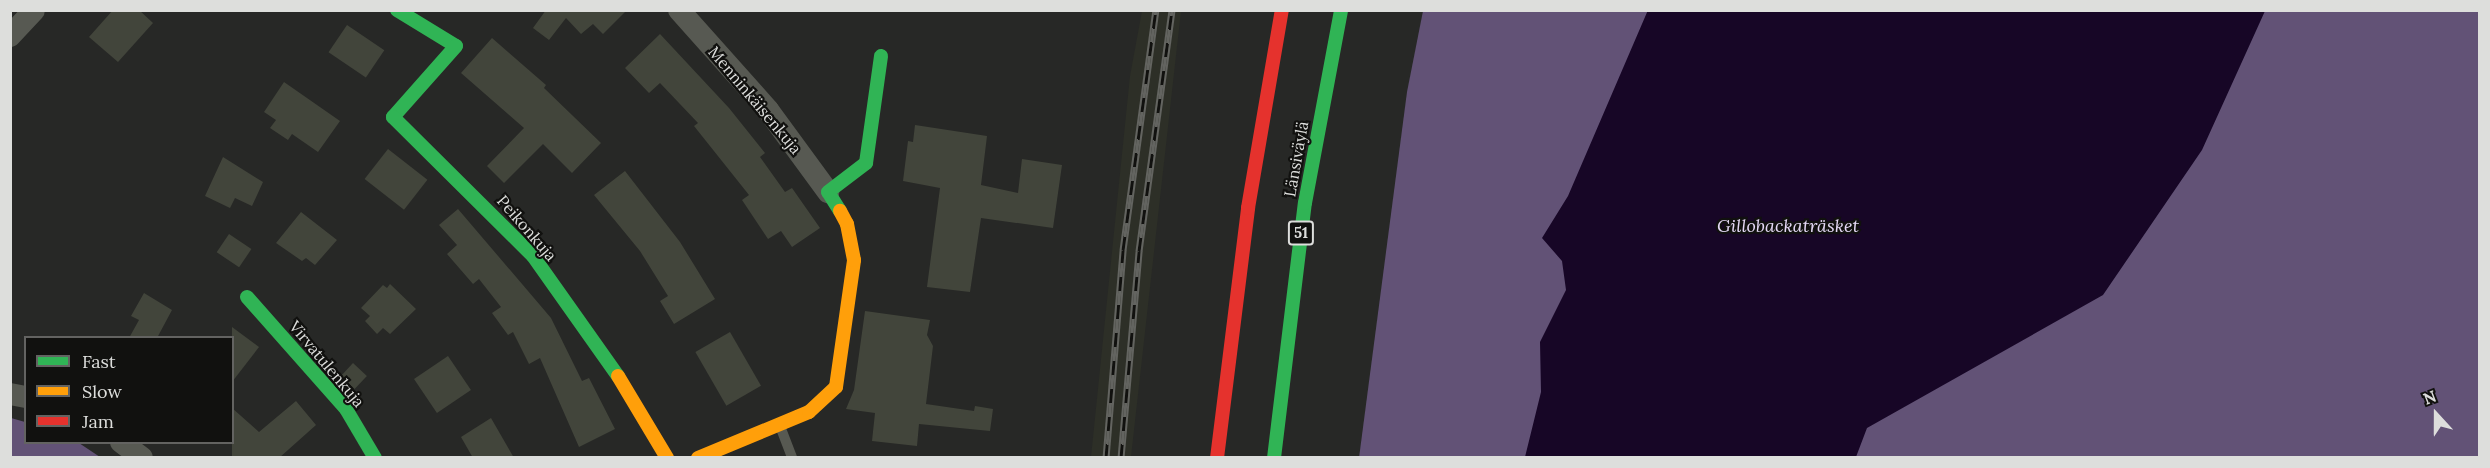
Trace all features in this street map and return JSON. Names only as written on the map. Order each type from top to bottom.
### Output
[{"type":"main road","name":"Peikonkuja","points":[[396,10],[456,46],[393,117],[533,256],[631,395],[667,458]]},
{"type":"main road","points":[[1217,458],[1248,208],[1282,10]]},
{"type":"main road","name":"Länsiväylä","points":[[1274,458],[1305,203],[1341,10]]},
{"type":"main road","points":[[698,458],[780,426],[823,402],[832,394],[838,377],[854,260],[847,224],[828,192],[866,164],[881,56]]},
{"type":"main road","name":"Virvatulenkuja","points":[[247,297],[346,409],[375,458]]},
{"type":"street","points":[[10,36],[34,10]]},
{"type":"street","name":"Menninkäisenkuja","points":[[684,12],[768,110],[828,192]]},
{"type":"street","points":[[124,444],[142,458]]},
{"type":"lane","points":[[780,426],[792,458]]},
{"type":"shaded area","points":[[1142,11],[1181,11],[1131,457],[1091,457],[1130,76]]},
{"type":"shaded area","points":[[1423,11],[2479,11],[2479,457],[1359,458],[1407,92]]},
{"type":"shaded area","points":[[11,418],[24,422],[24,444],[80,444],[100,457],[11,457]]},
{"type":"water","name":"Gillobackaträsket","points":[[1648,10],[2265,11],[2202,150],[2103,295],[1867,428],[1856,457],[1525,457],[1541,392],[1540,342],[1566,290],[1562,261],[1542,238],[1568,196]]},
{"type":"building","points":[[113,10],[139,10],[153,23],[118,62],[89,37]]},
{"type":"building","points":[[546,10],[627,10],[603,34],[593,24],[581,34],[566,18],[549,40],[533,28]]},
{"type":"building","points":[[347,25],[384,50],[366,78],[329,52]]},
{"type":"building","points":[[660,34],[729,108],[765,153],[760,157],[785,192],[792,188],[820,228],[792,247],[781,231],[768,239],[742,200],[749,195],[694,126],[698,123],[660,83],[649,93],[625,68]]},
{"type":"building","points":[[492,38],[546,85],[544,88],[601,143],[572,173],[543,144],[504,183],[487,166],[524,128],[461,73]]},
{"type":"building","points":[[284,82],[340,121],[318,152],[292,134],[288,140],[270,128],[276,120],[264,112]]},
{"type":"building","points":[[915,125],[987,136],[981,185],[1018,193],[1022,159],[1062,165],[1053,228],[981,218],[970,292],[927,287],[940,188],[903,181],[908,141],[913,142]]},
{"type":"building","points":[[388,149],[427,180],[404,210],[365,179]]},
{"type":"building","points":[[223,157],[263,182],[252,206],[235,198],[230,208],[205,196]]},
{"type":"building","points":[[625,171],[680,242],[715,299],[674,324],[660,301],[668,296],[640,251],[594,195]]},
{"type":"building","points":[[458,209],[551,318],[582,381],[589,378],[615,429],[579,447],[540,358],[529,364],[513,332],[508,335],[492,313],[501,307],[479,279],[473,284],[447,254],[457,245],[439,225]]},
{"type":"building","points":[[301,212],[337,240],[315,265],[306,258],[302,261],[276,243]]},
{"type":"building","points":[[229,234],[251,249],[239,267],[217,252]]},
{"type":"building","points":[[390,284],[416,309],[390,334],[383,328],[377,334],[365,321],[370,316],[361,308],[383,285],[387,288]]},
{"type":"building","points":[[144,293],[172,310],[158,336],[130,336],[139,320],[131,316]]},
{"type":"building","points":[[865,311],[930,320],[927,335],[933,346],[926,404],[974,411],[975,406],[993,409],[990,431],[919,424],[917,446],[872,441],[875,413],[846,409],[854,390]]},
{"type":"building","points":[[232,327],[259,347],[234,379],[234,336],[232,336]]},
{"type":"building","points":[[730,332],[761,386],[726,406],[695,352]]},
{"type":"building","points":[[448,356],[471,390],[437,413],[414,379]]},
{"type":"building","points":[[353,363],[367,376],[355,389],[341,376]]},
{"type":"building","points":[[296,401],[316,425],[279,458],[232,458],[234,410],[259,432]]},
{"type":"building","points":[[491,418],[514,458],[473,458],[461,437]]},
{"type":"railway","points":[[1106,458],[1123,250],[1156,10]]},
{"type":"railway","points":[[1121,458],[1139,251],[1172,10]]},
{"type":"traffic: fast","points":[[397,10],[456,46],[393,117],[533,256],[618,376]]},
{"type":"traffic: fast","points":[[1274,458],[1305,203],[1341,10]]},
{"type":"traffic: fast","points":[[840,211],[828,192],[866,163],[881,56]]},
{"type":"traffic: fast","points":[[247,297],[346,409],[375,458]]},
{"type":"traffic: slow","points":[[698,458],[809,412],[836,387],[854,260],[847,224],[840,211]]},
{"type":"traffic: slow","points":[[618,376],[667,458]]},
{"type":"traffic: jam","points":[[1217,458],[1248,208],[1282,10]]}]
